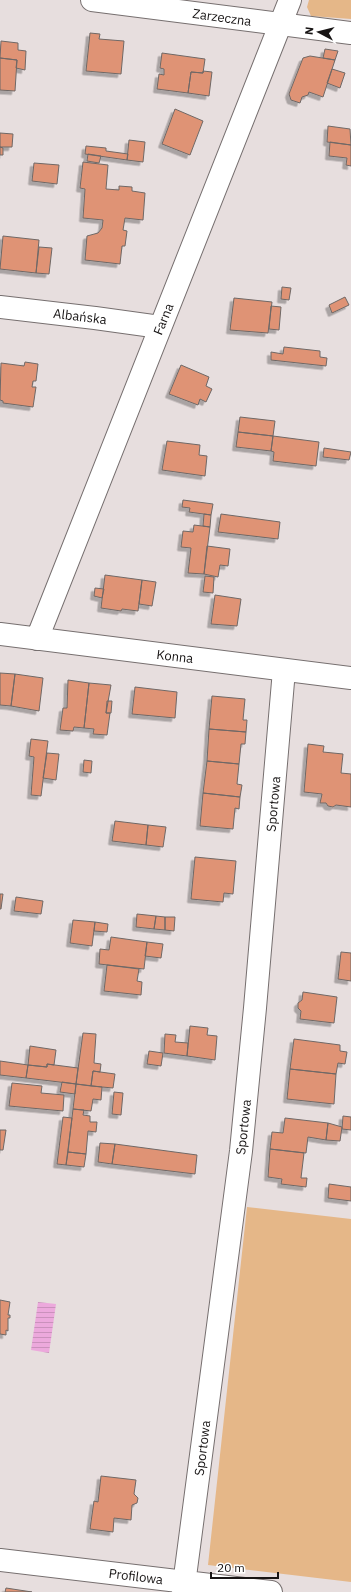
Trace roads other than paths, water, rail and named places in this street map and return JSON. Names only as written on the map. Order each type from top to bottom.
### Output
[{"type":"street","name":"Zarzeczna","points":[[92,0],[351,33]]},
{"type":"street","name":"Farna","points":[[37,639],[290,0]]},
{"type":"street","name":"Albańska","points":[[0,307],[160,327]]},
{"type":"street","name":"Konna","points":[[0,634],[351,678]]},
{"type":"street","name":"Sportowa","points":[[184,1587],[241,1151],[255,1008],[284,670]]},
{"type":"street","name":"Profilowa","points":[[0,1560],[184,1587],[271,1592]]}]
